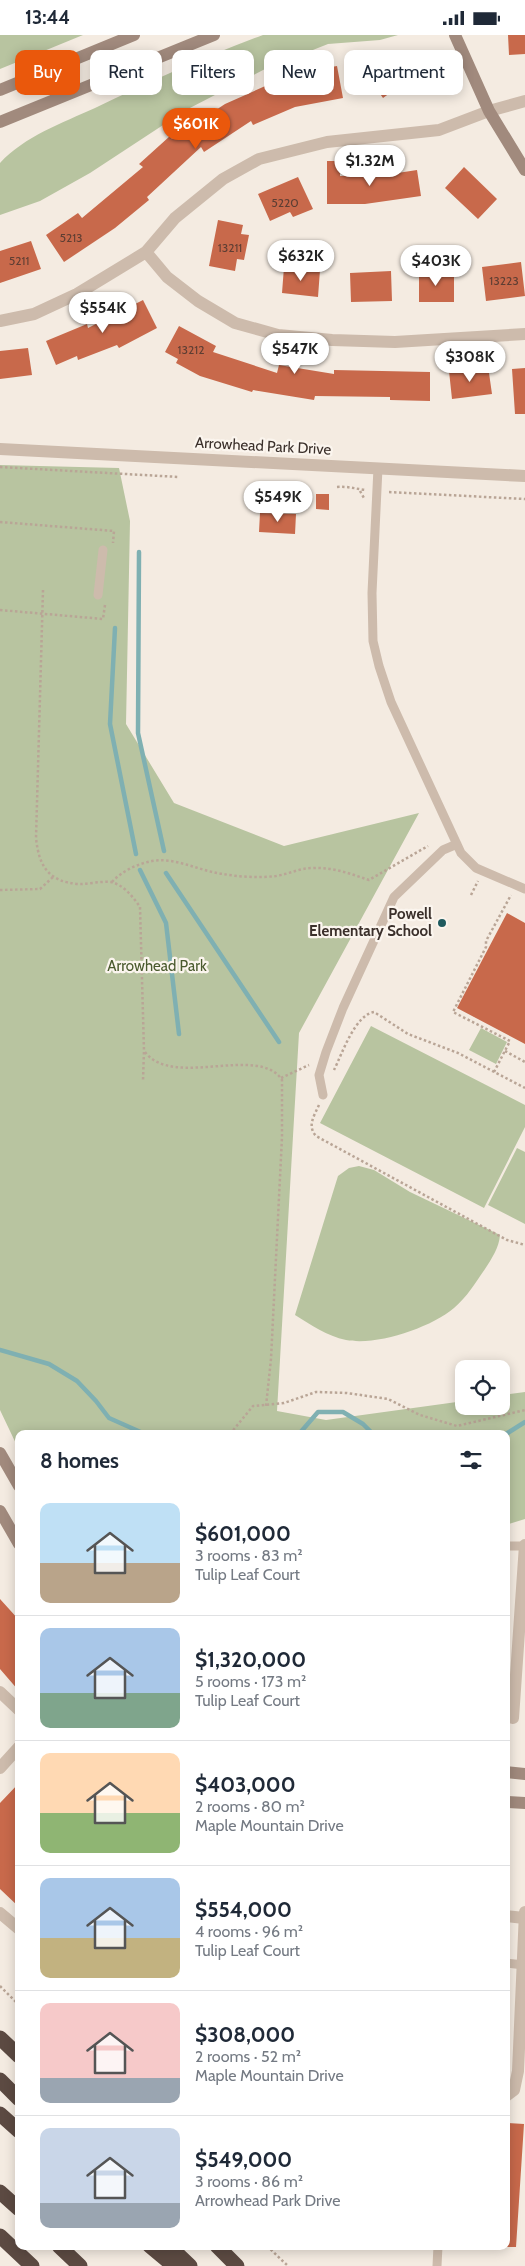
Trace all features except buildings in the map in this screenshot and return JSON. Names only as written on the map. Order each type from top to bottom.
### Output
[{"type":"highway","points":[[0,2038],[15,2052]]},
{"type":"highway","points":[[0,2080],[15,2095]]},
{"type":"highway","points":[[0,2114],[15,2127]]},
{"type":"highway","points":[[0,2191],[15,2205]]},
{"type":"highway","points":[[0,2236],[32,2266]]},
{"type":"highway","points":[[63,2250],[80,2266]]},
{"type":"highway","points":[[155,2250],[174,2266]]},
{"type":"highway","points":[[173,2250],[190,2266]]},
{"type":"highway","points":[[221,2250],[237,2266]]},
{"type":"main road","points":[[0,90],[134,35]]},
{"type":"main road","points":[[0,122],[214,35]]},
{"type":"main road","points":[[455,35],[488,111],[525,170]]},
{"type":"main road","points":[[0,1453],[15,1479]]},
{"type":"main road","points":[[0,1511],[15,1537]]},
{"type":"main road","points":[[510,1772],[525,1774]]},
{"type":"main road","points":[[510,1802],[525,1803]]},
{"type":"street","points":[[0,321],[34,315],[76,294],[146,252],[182,212],[223,179],[260,159],[327,142],[440,130],[488,111],[525,101]]},
{"type":"street","points":[[146,252],[167,277],[198,301],[235,323],[278,335],[332,341],[395,342],[525,334]]},
{"type":"street","name":"Arrowhead Park Drive","points":[[0,449],[525,476]]},
{"type":"street","points":[[515,1719],[512,1657],[524,1546]]},
{"type":"street","points":[[0,1692],[15,1706]]},
{"type":"street","points":[[0,1768],[15,1751]]},
{"type":"street","points":[[510,2093],[514,2090],[518,2071],[525,1912]]},
{"type":"street","points":[[0,1913],[15,1926]]},
{"type":"street","points":[[510,1916],[524,1918]]},
{"type":"lane","points":[[378,468],[372,593],[373,641],[379,666],[392,702],[452,835],[467,861],[476,868],[525,889]]},
{"type":"lane","points":[[102,597],[107,550]]},
{"type":"lane","points":[[323,1095],[319,1075],[342,1008],[394,897],[443,850],[457,844]]},
{"type":"lane","points":[[510,1546],[524,1546]]},
{"type":"lane","points":[[510,1963],[524,1965]]},
{"type":"lane","points":[[437,2266],[438,2250]]},
{"type":"path","points":[[0,467],[178,477]]},
{"type":"path","points":[[337,487],[349,486],[360,491],[525,499]]},
{"type":"path","points":[[0,522],[114,531],[107,550]]},
{"type":"path","points":[[43,590],[37,852],[42,863],[53,877],[79,884],[111,882],[131,895],[140,907],[144,1051],[143,1080]]},
{"type":"path","points":[[0,610],[103,619],[102,597]]},
{"type":"path","points":[[111,882],[119,874],[135,866],[153,861],[168,861],[221,874],[265,877],[296,869],[338,870],[369,880],[379,876],[413,853],[452,835]]},
{"type":"path","points":[[0,890],[40,889],[53,877]]},
{"type":"path","points":[[494,1072],[510,1041],[453,1012],[486,947],[486,941],[516,885]]},
{"type":"path","points":[[525,1088],[458,1053],[408,1034],[383,1016],[374,1012],[365,1015],[352,1033],[311,1124],[311,1130],[316,1136],[507,1240],[525,1245]]},
{"type":"path","points":[[144,1051],[153,1060],[166,1066],[246,1065],[271,1070],[278,1073],[281,1078],[282,1137],[271,1359],[266,1405]]},
{"type":"path","points":[[504,1051],[525,1062]]},
{"type":"path","points":[[281,1078],[320,1059],[324,1060]]},
{"type":"path","points":[[233,1430],[253,1406],[284,1403],[316,1392],[347,1393],[388,1399],[420,1415],[457,1426],[525,1410]]},
{"type":"path","points":[[0,1986],[15,2001]]},
{"type":"path","points":[[271,2250],[288,2266]]},
{"type":"green space","points":[[0,35],[83,35],[46,50],[15,50],[15,63],[0,69]]},
{"type":"green space","points":[[263,35],[398,35],[380,40],[328,44],[313,50],[264,50],[264,70],[254,75],[254,50],[225,50]]},
{"type":"green space","points":[[172,73],[172,95],[215,95],[186,110],[90,173],[40,201],[0,215],[0,163],[10,154],[32,138],[123,95],[162,95],[162,77]]},
{"type":"green space","name":"Arrowhead Park","points":[[0,465],[119,468],[130,521],[126,724],[174,803],[284,846],[419,813],[299,1033],[277,1411],[326,1420],[455,1402],[455,1415],[510,1415],[510,1394],[525,1392],[525,1519],[510,1524],[510,1430],[15,1430],[15,1442],[0,1410]]},
{"type":"green space","points":[[371,1026],[525,1105],[525,1127],[484,1208],[320,1123]]},
{"type":"green space","points":[[481,1028],[507,1042],[496,1064],[469,1050]]},
{"type":"green space","points":[[517,1148],[525,1152],[525,1224],[488,1205]]},
{"type":"green space","points":[[359,1166],[374,1170],[410,1192],[500,1235],[497,1249],[488,1265],[475,1284],[454,1308],[431,1322],[403,1334],[359,1341],[332,1336],[295,1315],[338,1176],[349,1168]]},
{"type":"waterway","points":[[139,552],[138,733],[164,851]]},
{"type":"waterway","points":[[115,628],[110,724],[136,854]]},
{"type":"waterway","points":[[140,870],[166,923],[179,1034]]},
{"type":"waterway","points":[[166,873],[279,1042]]},
{"type":"waterway","points":[[0,1350],[49,1364],[77,1381],[109,1418],[136,1430]]},
{"type":"waterway","points":[[302,1430],[318,1412],[343,1412],[363,1424],[369,1430]]},
{"type":"waterway","points":[[510,1431],[525,1422]]},
{"type":"place","name":"Powell Elementary School","points":[[442,923]]}]
